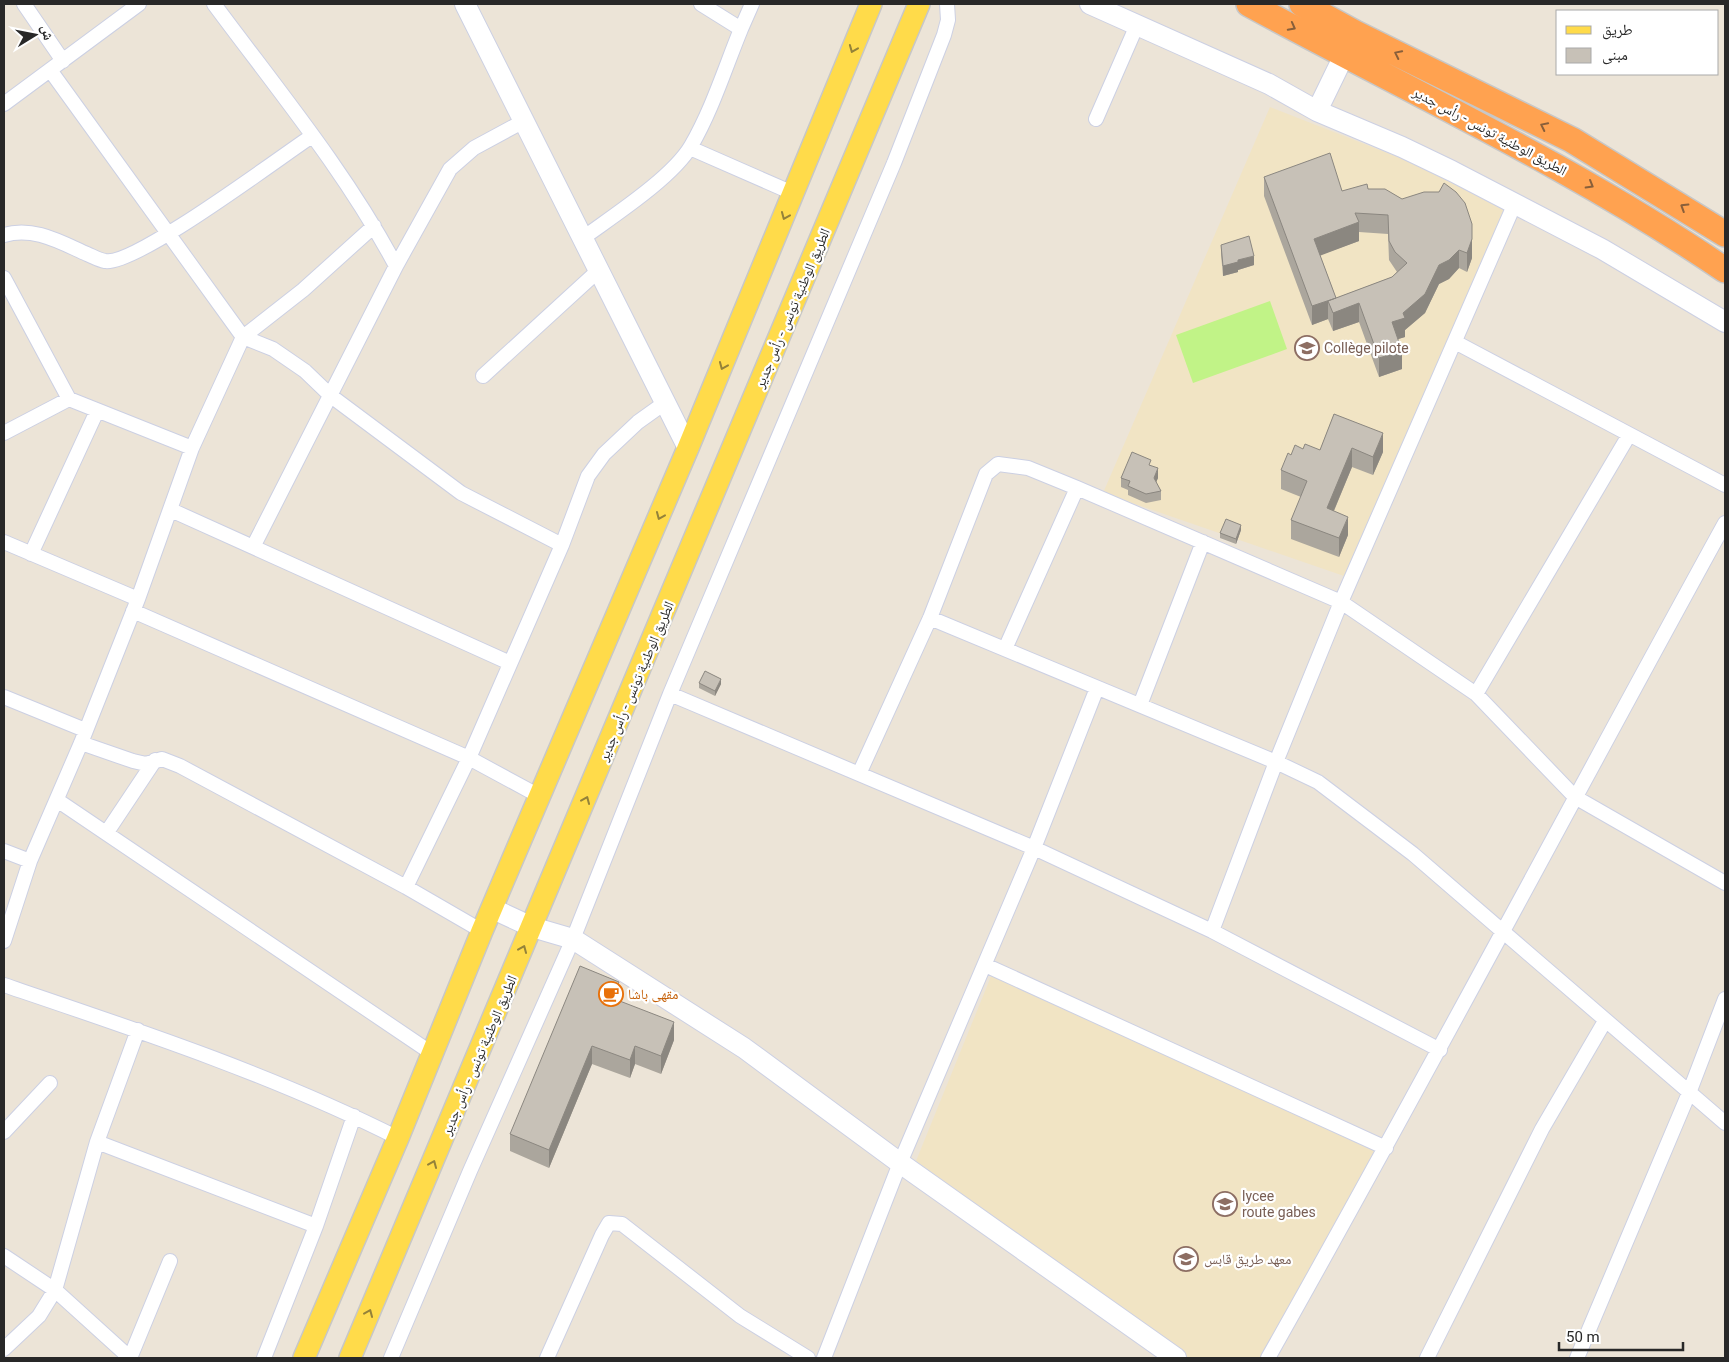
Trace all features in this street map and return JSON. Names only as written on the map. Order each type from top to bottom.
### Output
[{"type":"highway","name":"الطريق الوطنية تونس - رأس جدير","points":[[1249,4],[1562,169],[1617,200],[1725,270]]},
{"type":"highway","name":"الطريق الوطنية تونس - رأس جدير","points":[[1302,4],[1355,33],[1572,140],[1725,234]]},
{"type":"main road","points":[[304,1358],[398,1138],[482,931],[494,909],[795,194],[871,4]]},
{"type":"main road","name":"الطريق الوطنية تونس - رأس جدير","points":[[350,1358],[919,4]]},
{"type":"street","points":[[24,4],[63,62]]},
{"type":"street","points":[[4,104],[139,4]]},
{"type":"street","points":[[214,4],[312,136],[374,226],[396,266]]},
{"type":"street","points":[[701,4],[741,29]]},
{"type":"street","points":[[583,238],[631,204],[668,172],[690,148],[709,111],[752,4]]},
{"type":"street","points":[[391,1358],[470,1171],[573,939],[670,694],[894,163],[944,34],[948,20],[947,4]]},
{"type":"street","points":[[1090,4],[1269,84],[1317,111],[1402,147],[1514,203],[1602,249],[1725,322]]},
{"type":"street","points":[[468,5],[688,448]]},
{"type":"street","points":[[1096,120],[1137,25]]},
{"type":"street","points":[[1317,111],[1355,33]]},
{"type":"street","points":[[50,70],[243,337],[273,349],[305,371],[331,396],[461,492],[562,545]]},
{"type":"street","points":[[253,547],[396,266],[450,169],[474,148],[524,121]]},
{"type":"street","points":[[4,235],[28,232],[43,235],[105,261],[125,258],[168,233],[312,136]]},
{"type":"street","points":[[690,148],[795,194]]},
{"type":"street","points":[[1212,931],[1276,762],[1341,602],[1514,203]]},
{"type":"street","points":[[4,941],[30,861],[83,737],[135,605],[192,448],[243,337],[303,290],[374,226]]},
{"type":"street","points":[[483,376],[599,270]]},
{"type":"street","points":[[4,278],[69,399],[192,448]]},
{"type":"street","points":[[1455,342],[1725,485]]},
{"type":"street","points":[[4,433],[69,399]]},
{"type":"street","points":[[406,887],[469,758],[562,545],[588,476],[604,454],[638,422],[666,402]]},
{"type":"street","points":[[31,554],[97,411]]},
{"type":"street","points":[[1476,694],[1629,435]]},
{"type":"street","points":[[859,774],[930,618],[986,474],[998,464],[1028,468],[1341,602],[1476,694],[1575,797],[1725,883]]},
{"type":"street","points":[[1005,649],[1077,488]]},
{"type":"street","points":[[171,510],[510,663]]},
{"type":"street","points":[[1268,1358],[1440,1050],[1502,931],[1725,523]]},
{"type":"street","points":[[4,542],[135,605],[469,758],[541,797]]},
{"type":"street","points":[[1140,705],[1203,542]]},
{"type":"street","points":[[930,618],[1276,762],[1318,782],[1414,854],[1725,1123]]},
{"type":"street","points":[[824,1358],[900,1163],[1034,848],[1097,688]]},
{"type":"street","points":[[670,694],[1034,848],[1212,931],[1440,1050]]},
{"type":"street","points":[[4,697],[133,761],[146,764],[162,759],[180,766],[406,887],[482,931]]},
{"type":"street","points":[[107,832],[154,760]]},
{"type":"street","points":[[57,800],[433,1054]]},
{"type":"street","points":[[4,850],[30,861]]},
{"type":"street","points":[[494,909],[532,927],[573,939],[744,1048],[900,1163],[1176,1358]]},
{"type":"street","points":[[984,965],[1386,1148]]},
{"type":"street","points":[[4,985],[138,1030],[354,1116],[398,1138]]},
{"type":"street","points":[[1577,1358],[1689,1093],[1725,999]]},
{"type":"street","points":[[1427,1358],[1542,1129],[1605,1021]]},
{"type":"street","points":[[4,1349],[39,1316],[55,1290],[97,1142],[138,1030]]},
{"type":"street","points":[[4,1132],[50,1083]]},
{"type":"street","points":[[264,1358],[316,1226],[354,1116]]},
{"type":"street","points":[[97,1142],[316,1226]]},
{"type":"street","points":[[547,1358],[602,1234],[609,1224],[616,1222],[622,1224],[740,1316],[808,1358]]},
{"type":"street","points":[[4,1256],[55,1290],[130,1358],[170,1262]]},
{"type":"shaded area","name":"Collège pilote","points":[[1270,107],[1515,203],[1344,576],[1103,493]]},
{"type":"shaded area","name":"معهد طريق قابس","points":[[994,969],[1212,1077],[1386,1148],[1268,1358],[1179,1358],[916,1161]]},
{"type":"green space","points":[[1270,301],[1287,349],[1193,383],[1176,335]]},
{"type":"building","points":[[1330,153],[1342,191],[1367,184],[1368,189],[1385,189],[1402,199],[1424,192],[1439,192],[1444,183],[1456,192],[1465,203],[1472,224],[1472,239],[1467,253],[1459,250],[1449,260],[1439,265],[1425,294],[1403,313],[1405,318],[1392,322],[1402,351],[1379,358],[1359,303],[1333,313],[1328,301],[1336,298],[1312,306],[1264,177]],"holes":[[[1355,213],[1388,215],[1389,241],[1395,252],[1407,263],[1392,277],[1336,298],[1314,239],[1359,222]]]},
{"type":"building","points":[[1249,236],[1254,256],[1223,266],[1221,245]]},
{"type":"building","points":[[1334,414],[1383,433],[1373,457],[1352,448],[1327,508],[1348,517],[1339,538],[1291,520],[1307,481],[1281,470],[1288,453],[1291,455],[1295,445],[1303,449],[1305,444],[1320,450]]},
{"type":"building","points":[[1132,452],[1151,460],[1149,465],[1158,468],[1154,478],[1161,491],[1146,494],[1128,486],[1130,481],[1121,478]]},
{"type":"building","points":[[1226,519],[1241,525],[1236,539],[1220,533]]},
{"type":"building","points":[[705,671],[721,679],[715,691],[699,683]]},
{"type":"building","points":[[580,966],[619,982],[612,998],[674,1022],[661,1056],[635,1046],[630,1060],[592,1046],[549,1150],[510,1134]]},
{"type":"place","name":"Collège pilote","points":[[1307,348]]},
{"type":"place","name":"مقهى باشا","points":[[611,994]]},
{"type":"place","name":"lycee route gabes","points":[[1225,1204]]},
{"type":"place","name":"معهد طريق قابس","points":[[1186,1259]]}]
